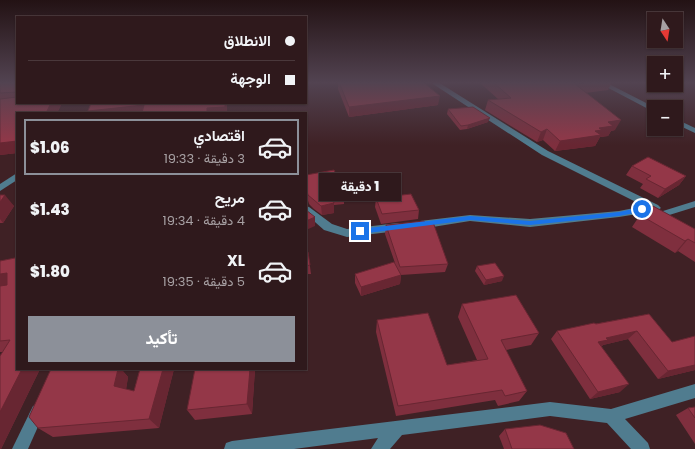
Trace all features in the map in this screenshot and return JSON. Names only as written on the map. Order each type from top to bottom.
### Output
[{"type":"street","points":[[465,103],[545,153],[666,213],[677,220]]},
{"type":"street","points":[[683,125],[695,131]]},
{"type":"street","points":[[0,188],[16,177]]},
{"type":"street","points":[[666,213],[695,204]]},
{"type":"street","points":[[307,210],[328,227],[347,233],[470,218],[530,223],[619,214],[654,207]]},
{"type":"street","points":[[232,449],[550,409],[611,416],[695,391]]},
{"type":"street","points":[[20,449],[43,399]]},
{"type":"street","points":[[611,416],[642,449]]},
{"type":"street","points":[[379,449],[398,428]]},
{"type":"building","points":[[0,103],[50,104],[46,112],[16,112],[16,141],[0,143]]},
{"type":"building","points":[[347,103],[382,103],[349,107]]},
{"type":"building","points":[[493,103],[599,103],[621,120],[608,122],[613,126],[599,128],[602,130],[595,131],[601,135],[560,141],[547,129],[541,132]]},
{"type":"building","points":[[91,104],[225,104],[225,107],[207,108],[207,112],[142,112],[144,105],[88,111]]},
{"type":"building","points":[[473,107],[490,118],[461,126],[448,109]]},
{"type":"building","points":[[648,157],[686,176],[665,189],[646,179],[651,176],[632,166]]},
{"type":"building","points":[[334,170],[344,195],[332,196],[334,203],[321,206],[308,195],[307,175]]},
{"type":"building","points":[[411,194],[419,210],[382,214],[376,198]]},
{"type":"building","points":[[0,195],[5,195],[0,202]]},
{"type":"building","points":[[653,206],[695,229],[695,243],[688,239],[685,241],[640,215]]},
{"type":"building","points":[[307,211],[315,217],[307,221]]},
{"type":"building","points":[[424,221],[425,223],[433,222],[448,264],[400,267],[386,225]]},
{"type":"building","points":[[307,252],[310,265],[307,266]]},
{"type":"building","points":[[16,256],[16,370],[21,370],[0,412],[0,356],[10,340],[0,341],[0,286],[7,285],[7,273],[0,274],[0,261],[15,258]]},
{"type":"building","points":[[394,262],[401,275],[361,287],[355,274]]},
{"type":"building","points":[[495,263],[504,276],[486,280],[477,266]]},
{"type":"building","points":[[516,295],[539,333],[501,340],[527,391],[505,396],[502,390],[398,406],[377,320],[428,313],[447,365],[488,359],[462,304]]},
{"type":"building","points":[[649,314],[672,342],[695,336],[695,365],[668,371],[637,331],[606,338],[608,340],[598,342],[629,384],[598,392],[557,331],[594,323],[596,324]]},
{"type":"building","points":[[51,370],[118,370],[114,386],[134,391],[140,370],[163,370],[149,419],[38,428],[29,417]]},
{"type":"building","points":[[195,370],[250,370],[247,404],[187,410]]},
{"type":"building","points":[[695,407],[695,418],[688,408]]},
{"type":"building","points":[[540,425],[566,433],[574,449],[512,449],[505,429]]},
{"type":"route","points":[[360,231],[470,218],[530,223],[619,214],[642,209]]}]
